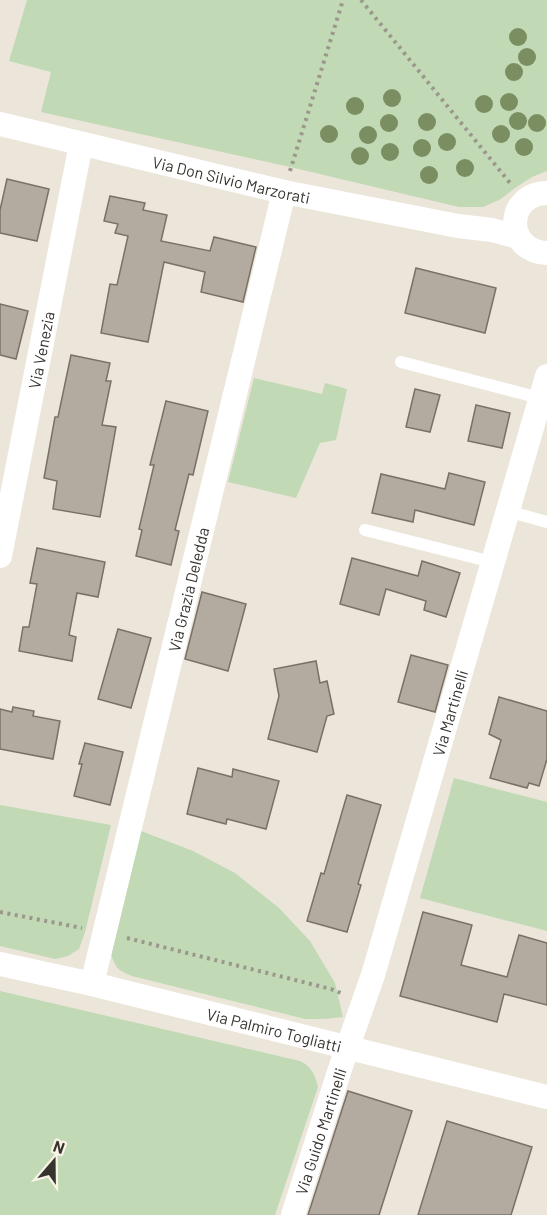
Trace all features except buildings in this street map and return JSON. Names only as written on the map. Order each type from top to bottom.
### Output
[{"type":"street","name":"Via Don Silvio Marzorati","points":[[0,124],[284,192],[465,226],[526,211]]},
{"type":"street","name":"Via Venezia","points":[[0,556],[81,144]]},
{"type":"street","name":"Via Grazia Deledda","points":[[92,984],[284,192]]},
{"type":"street","points":[[526,211],[527,247],[544,258]]},
{"type":"street","name":"Via Martinelli","points":[[348,1047],[373,975],[544,387]]},
{"type":"street","name":"Via Palmiro Togliatti","points":[[0,963],[547,1097]]},
{"type":"street","name":"Via Guido Martinelli","points":[[292,1215],[348,1047]]},
{"type":"lane","points":[[401,362],[544,387]]},
{"type":"lane","points":[[507,511],[547,522]]},
{"type":"lane","points":[[365,530],[492,562]]},
{"type":"path","points":[[284,192],[343,0]]},
{"type":"path","points":[[361,0],[526,211]]},
{"type":"path","points":[[0,912],[104,933],[332,989],[363,1003]]},
{"type":"green space","points":[[27,0],[547,0],[547,171],[532,177],[501,199],[483,207],[459,207],[41,112],[51,72],[9,61]]},
{"type":"green space","points":[[254,378],[322,394],[325,383],[347,389],[336,440],[320,443],[296,498],[228,482]]},
{"type":"green space","points":[[454,778],[547,802],[547,931],[420,898]]},
{"type":"green space","points":[[0,805],[111,825],[85,932],[79,949],[68,956],[55,959],[0,946]]},
{"type":"green space","points":[[141,831],[193,851],[235,873],[279,908],[310,941],[335,983],[343,1017],[305,1019],[132,976],[118,968],[111,954]]},
{"type":"green space","points":[[0,991],[300,1061],[307,1066],[314,1075],[318,1087],[275,1215],[0,1215]]}]
